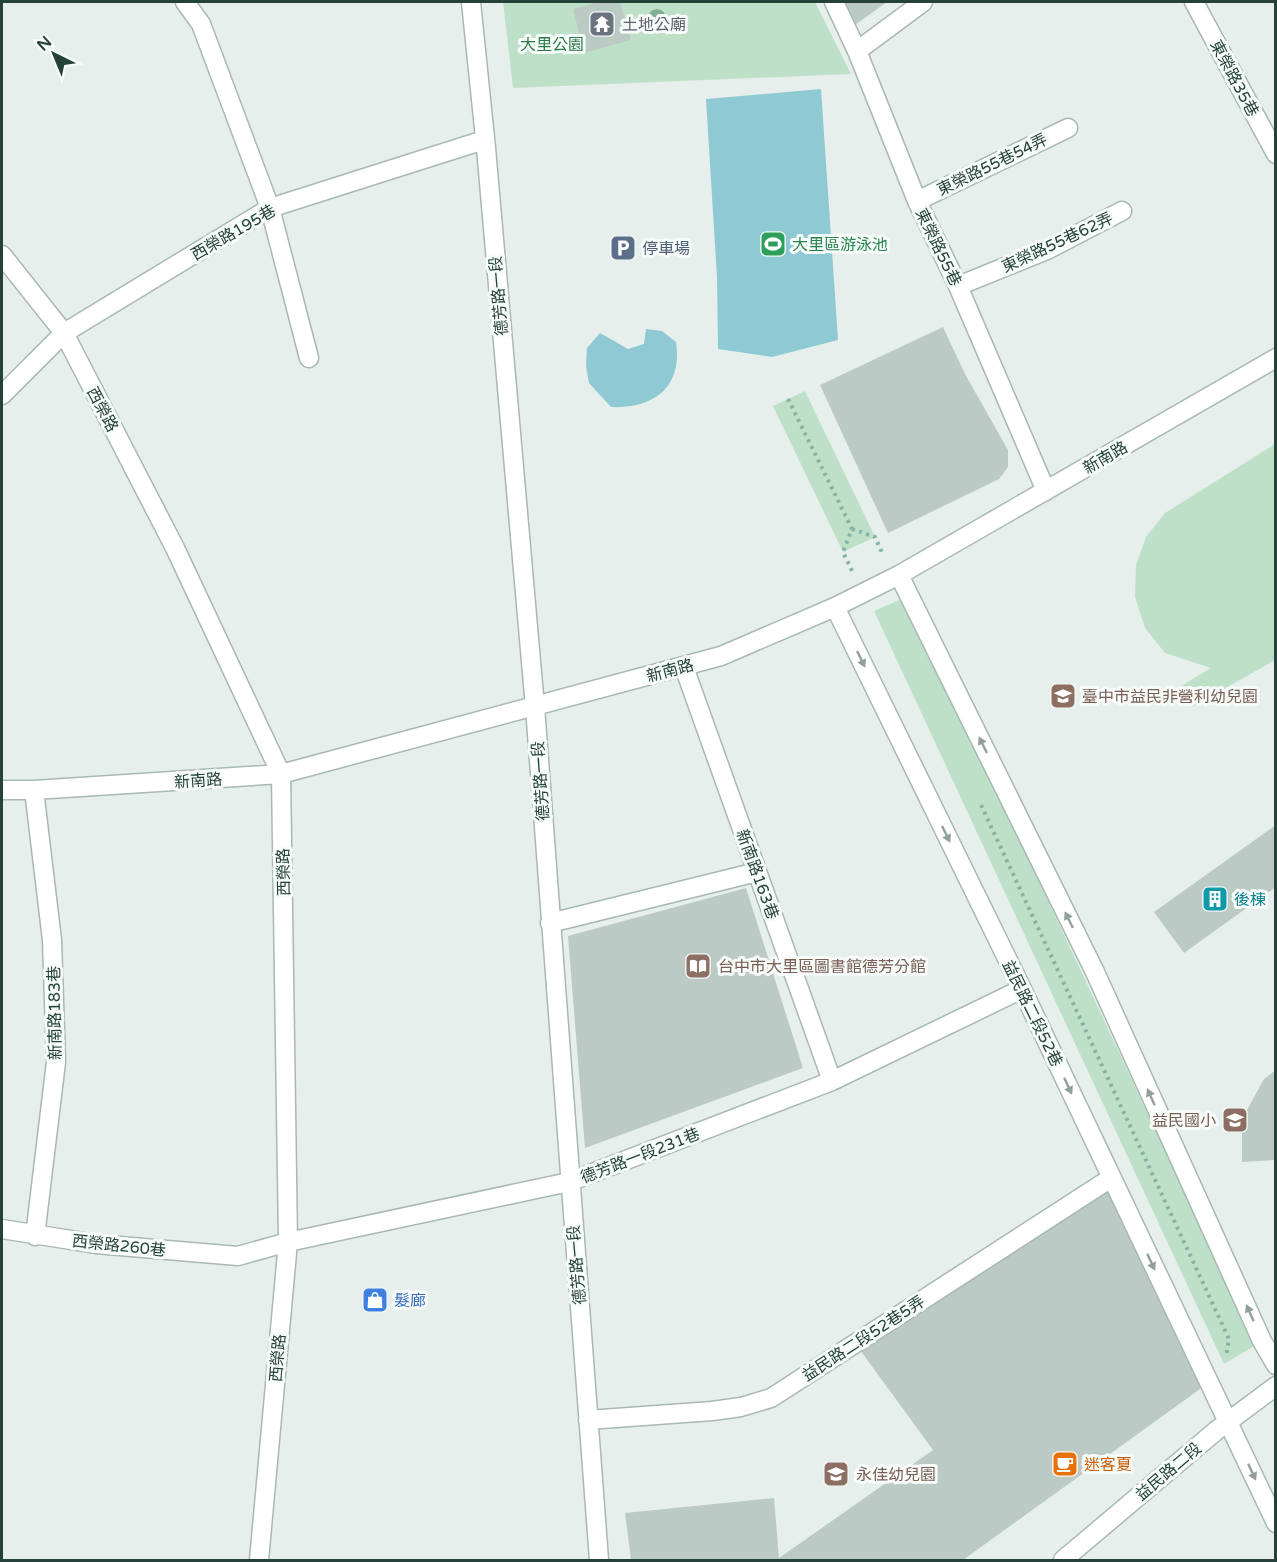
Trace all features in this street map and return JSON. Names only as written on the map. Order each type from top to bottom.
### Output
[{"type":"street","points":[[185,2],[201,24],[270,208],[309,358]]},
{"type":"street","name":"德芳路一段","points":[[471,2],[535,707],[599,1560]]},
{"type":"street","name":"東榮路55巷","points":[[834,2],[857,51],[917,201],[958,286],[1046,491]]},
{"type":"street","points":[[857,51],[922,2]]},
{"type":"street","name":"東榮路35巷","points":[[1194,2],[1275,154]]},
{"type":"street","name":"東榮路55巷54弄","points":[[917,201],[1068,128]]},
{"type":"street","name":"西榮路195巷","points":[[2,395],[64,333],[270,208],[484,140]]},
{"type":"street","name":"東榮路55巷62弄","points":[[958,286],[1047,250],[1122,211]]},
{"type":"street","name":"西榮路","points":[[2,255],[64,333],[175,548],[281,774],[288,1242],[258,1560]]},
{"type":"street","name":"新南路","points":[[2,790],[34,790],[281,774],[721,656],[835,607],[899,575],[1275,358]]},
{"type":"street","points":[[899,575],[1095,972],[1262,1341],[1275,1365]]},
{"type":"street","name":"益民路二段52巷","points":[[835,607],[1022,989],[1275,1523]]},
{"type":"street","name":"新南路163巷","points":[[684,667],[832,1081]]},
{"type":"street","name":"新南路183巷","points":[[34,790],[52,940],[56,1062],[35,1236]]},
{"type":"street","points":[[550,923],[757,872]]},
{"type":"street","name":"德芳路一段231巷","points":[[238,1256],[288,1242],[569,1182],[832,1081],[1022,989]]},
{"type":"street","name":"益民路二段52巷5弄","points":[[588,1420],[712,1411],[741,1407],[771,1398],[1112,1178]]},
{"type":"street","name":"西榮路260巷","points":[[2,1229],[96,1244],[238,1256]]},
{"type":"street","name":"益民路二段","points":[[1067,1559],[1227,1422],[1275,1386]]},
{"type":"path","points":[[788,399],[852,529],[875,537]]},
{"type":"path","points":[[843,552],[852,529]]},
{"type":"path","points":[[978,798],[1229,1339],[1224,1364]]},
{"type":"green space","name":"大里公園","points":[[503,2],[815,2],[851,74],[513,88]]},
{"type":"green space","points":[[805,391],[875,537],[843,552],[773,406]]},
{"type":"green space","points":[[1275,444],[1275,660],[1192,707],[1181,686],[1211,668],[1165,653],[1145,628],[1135,597],[1136,565],[1146,537],[1165,513]]},
{"type":"green space","points":[[906,597],[1256,1345],[1224,1364],[874,611]]},
{"type":"water","name":"大里區游泳池","points":[[821,89],[838,340],[772,357],[718,349],[717,277],[706,99]]},
{"type":"water","points":[[646,329],[662,331],[676,342],[677,358],[670,383],[652,399],[640,404],[611,407],[589,383],[586,366],[587,348],[600,333],[628,349],[644,344]]},
{"type":"building","name":"土地公廟","points":[[598,2],[620,2],[631,40],[584,53],[573,9]]},
{"type":"building","points":[[844,2],[887,2],[855,25]]},
{"type":"building","points":[[943,327],[965,374],[1008,450],[1008,467],[999,479],[888,533],[820,385]]},
{"type":"building","name":"後棟","points":[[1276,825],[1276,887],[1184,953],[1154,912]]},
{"type":"building","points":[[746,888],[803,1068],[585,1148],[568,936]]},
{"type":"building","points":[[1276,1070],[1276,1160],[1242,1162],[1242,1119],[1264,1079]]},
{"type":"building","points":[[1109,1174],[1207,1384],[963,1560],[631,1560],[625,1513],[774,1498],[779,1558],[933,1450],[860,1350]]},
{"type":"place","name":"土地公廟","points":[[602,24]]},
{"type":"place","name":"大里區游泳池","points":[[773,244]]},
{"type":"place","name":"停車場","points":[[623,248]]},
{"type":"place","name":"臺中市益民非營利幼兒園","points":[[1063,696]]},
{"type":"place","name":"後棟","points":[[1215,899]]},
{"type":"place","name":"台中市大里區圖書館德芳分館","points":[[698,966]]},
{"type":"place","name":"益民國小","points":[[1235,1120]]},
{"type":"place","name":"髮廊","points":[[375,1300]]},
{"type":"place","name":"迷客夏","points":[[1065,1464]]},
{"type":"place","name":"永佳幼兒園","points":[[836,1474]]}]
